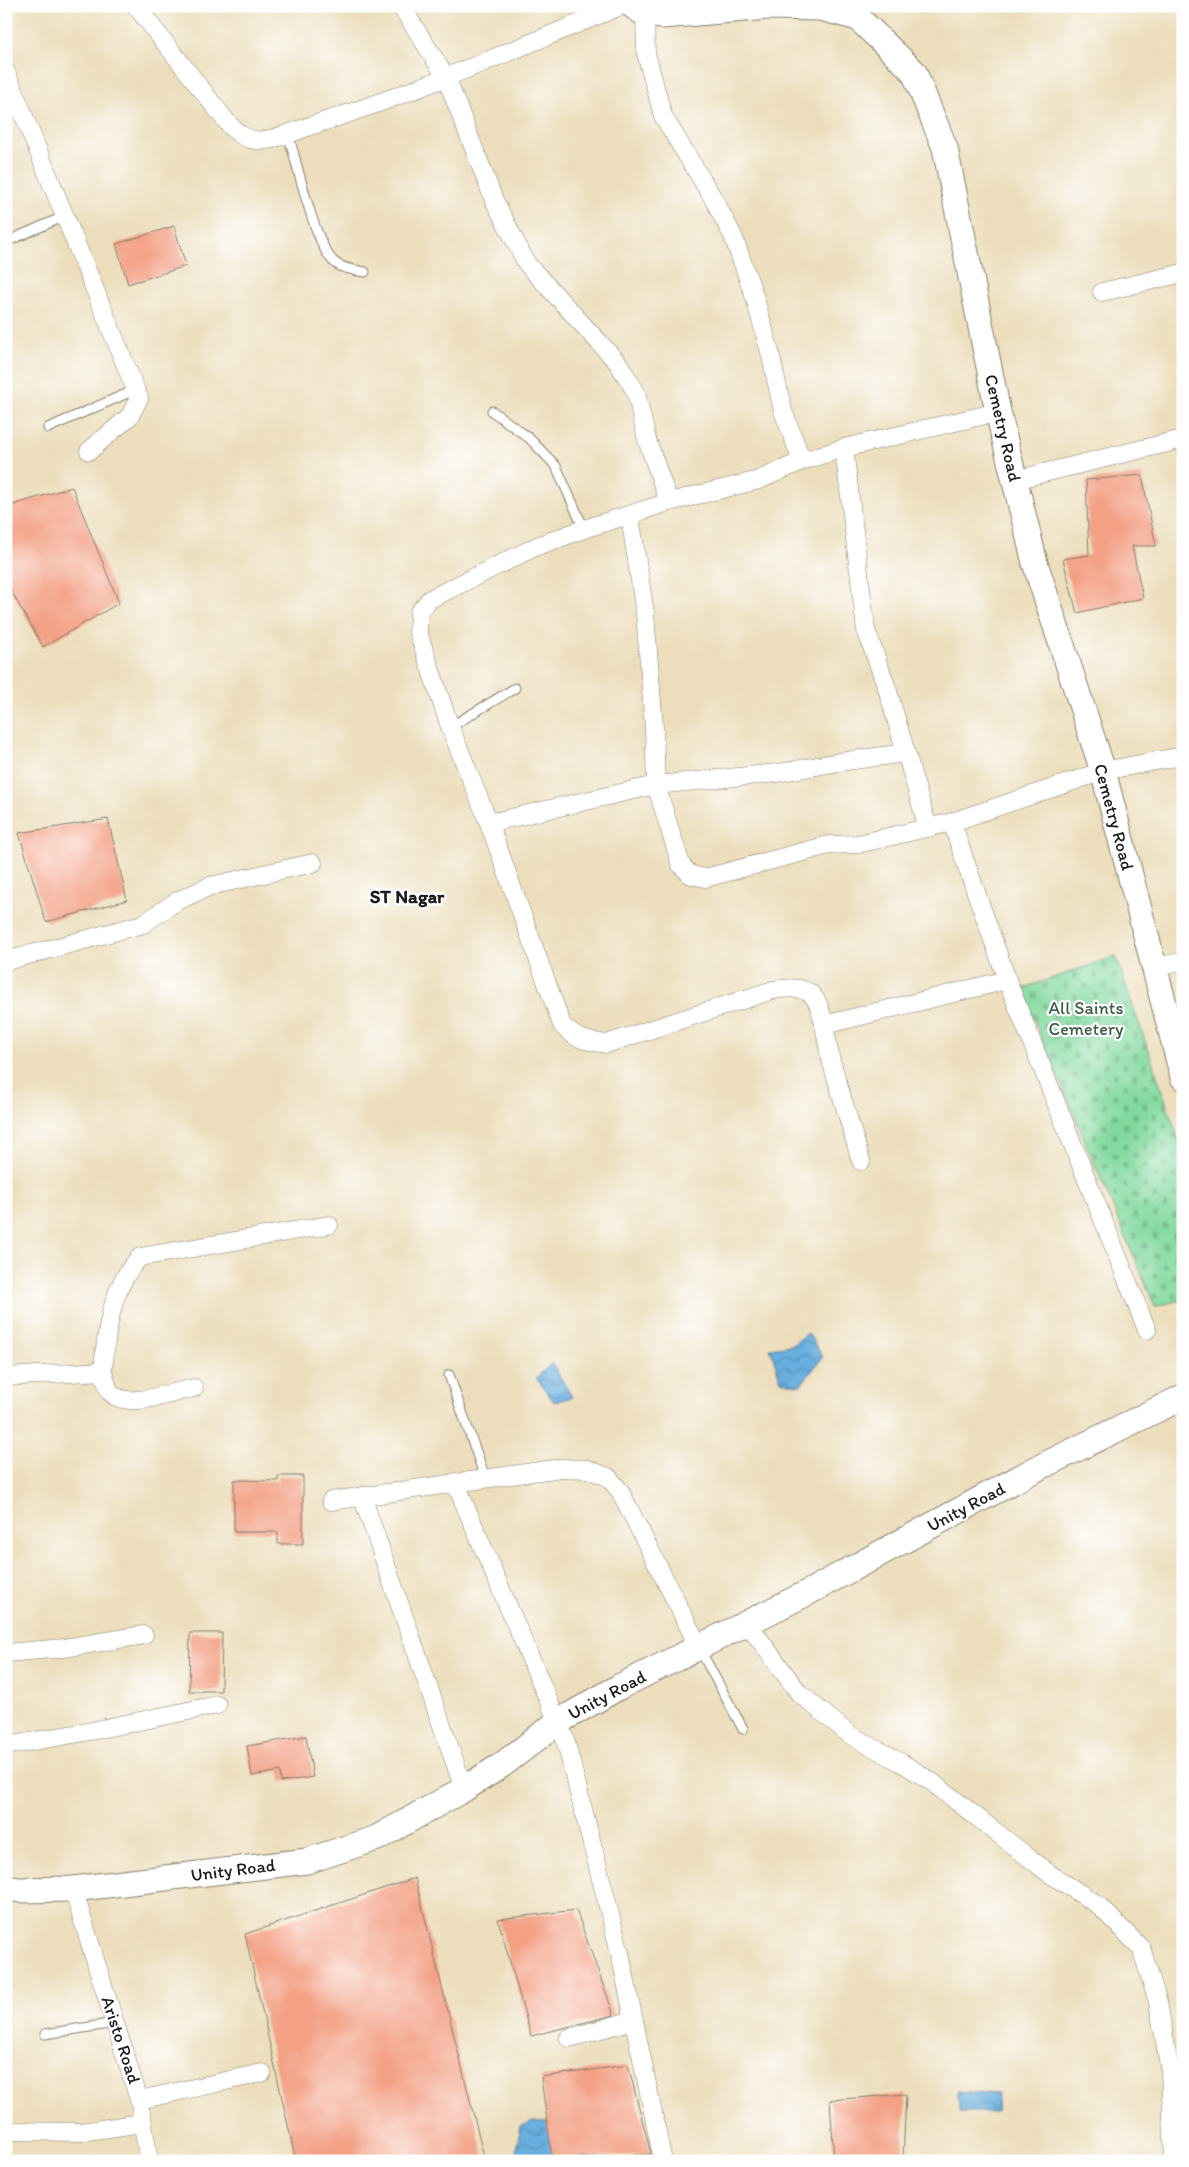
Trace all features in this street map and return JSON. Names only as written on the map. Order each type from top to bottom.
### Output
[{"type":"street","points":[[136,6],[227,122],[239,135],[256,141],[288,134],[446,77],[621,6]]},
{"type":"street","points":[[401,6],[446,77],[494,200],[527,264],[618,363],[636,392],[647,440],[669,502]]},
{"type":"street","name":"Cemetry Road","points":[[639,10],[662,16],[768,7],[820,8],[858,18],[914,72],[945,148],[998,412],[1035,563],[1102,772],[1183,1077]]},
{"type":"street","points":[[639,10],[646,53],[663,116],[713,198],[733,236],[754,295],[770,352],[783,411],[802,462]]},
{"type":"street","points":[[6,72],[137,389],[139,398],[130,416],[89,451]]},
{"type":"street","points":[[1102,292],[1183,272]]},
{"type":"street","points":[[861,1161],[830,1057],[820,1007],[810,992],[794,987],[773,990],[606,1044],[588,1042],[573,1036],[562,1025],[489,823],[450,727],[418,632],[419,612],[430,599],[537,546],[584,529],[630,516],[669,502],[759,480],[802,462],[844,448],[998,412]]},
{"type":"street","points":[[1015,480],[1183,439]]},
{"type":"street","points":[[844,448],[866,630],[887,688],[928,828]]},
{"type":"street","points":[[630,516],[645,612],[654,727],[656,785],[681,865],[691,875],[705,878],[829,845],[858,844],[928,828],[952,822],[1102,772],[1183,756]]},
{"type":"street","points":[[489,823],[656,785],[778,773],[906,753]]},
{"type":"street","points":[[952,822],[969,876],[991,930],[1007,980],[1147,1330]]},
{"type":"street","points":[[6,961],[143,924],[177,901],[210,886],[312,863]]},
{"type":"street","points":[[1153,967],[1183,962]]},
{"type":"street","points":[[824,1025],[1007,980]]},
{"type":"street","points":[[194,1388],[140,1400],[124,1400],[110,1392],[103,1371],[106,1335],[120,1284],[128,1269],[140,1258],[328,1225]]},
{"type":"street","points":[[6,1377],[103,1371]]},
{"type":"street","name":"Unity Road","points":[[6,1888],[20,1890],[72,1889],[307,1861],[377,1838],[464,1789],[502,1765],[558,1722],[619,1687],[748,1624],[776,1607],[807,1593],[1034,1470],[1183,1397]]},
{"type":"street","points":[[330,1501],[485,1477],[561,1468],[588,1469],[608,1477],[620,1491],[699,1647]]},
{"type":"street","points":[[455,1482],[566,1738],[620,1953],[663,2161]]},
{"type":"street","points":[[362,1496],[464,1789]]},
{"type":"street","points":[[748,1624],[799,1693],[806,1699],[850,1735],[902,1763],[932,1782],[1047,1872],[1098,1905],[1141,1948],[1158,2002],[1170,2071],[1174,2161]]},
{"type":"street","points":[[6,1653],[64,1648],[144,1634]]},
{"type":"street","points":[[6,1746],[217,1705]]},
{"type":"street","name":"Aristo Road","points":[[72,1889],[140,2100],[262,2073]]},
{"type":"street","points":[[569,2038],[634,2020]]},
{"type":"street","points":[[140,2100],[149,2161]]},
{"type":"street","points":[[6,2131],[81,2132],[142,2122]]},
{"type":"lane","points":[[288,134],[321,241],[333,261],[344,268],[365,272]]},
{"type":"lane","points":[[6,242],[65,216]]},
{"type":"lane","points":[[48,428],[137,389]]},
{"type":"lane","points":[[492,411],[529,438],[556,466],[584,529]]},
{"type":"lane","points":[[450,727],[515,688]]},
{"type":"lane","points":[[449,1375],[485,1477]]},
{"type":"lane","points":[[699,1647],[743,1729]]},
{"type":"lane","points":[[45,2034],[115,2023]]},
{"type":"green space","name":"All Saints Cemetery","points":[[1116,956],[1183,1152],[1183,1299],[1155,1307],[1021,989]]},
{"type":"water","points":[[808,1333],[823,1357],[800,1386],[781,1381],[770,1348],[792,1345]]},
{"type":"water","points":[[552,1363],[572,1397],[554,1402],[536,1378]]},
{"type":"water","points":[[958,2091],[998,2094],[997,2112],[959,2112]]},
{"type":"water","points":[[534,2121],[562,2124],[566,2147],[584,2161],[521,2161],[516,2149],[521,2126]]},
{"type":"building","points":[[174,226],[186,266],[128,284],[116,244]]},
{"type":"building","points":[[1142,475],[1156,546],[1132,546],[1143,598],[1077,613],[1063,559],[1089,555],[1086,480]]},
{"type":"building","points":[[72,487],[119,603],[43,647],[6,582],[6,507]]},
{"type":"building","points":[[108,819],[127,900],[46,922],[19,833]]},
{"type":"building","points":[[278,1476],[303,1476],[303,1544],[278,1544],[278,1532],[234,1532],[234,1480],[278,1481]]},
{"type":"building","points":[[190,1633],[222,1633],[221,1691],[189,1691]]},
{"type":"building","points":[[306,1736],[313,1777],[281,1782],[280,1771],[252,1776],[247,1746]]},
{"type":"building","points":[[415,1878],[485,2161],[296,2161],[245,1934]]},
{"type":"building","points":[[576,1910],[614,2015],[531,2036],[498,1919]]},
{"type":"building","points":[[628,2065],[651,2154],[552,2159],[541,2077]]},
{"type":"building","points":[[906,2094],[903,2161],[834,2161],[830,2100]]},
{"type":"district","name":"ST Nagar","points":[[407,896]]}]
